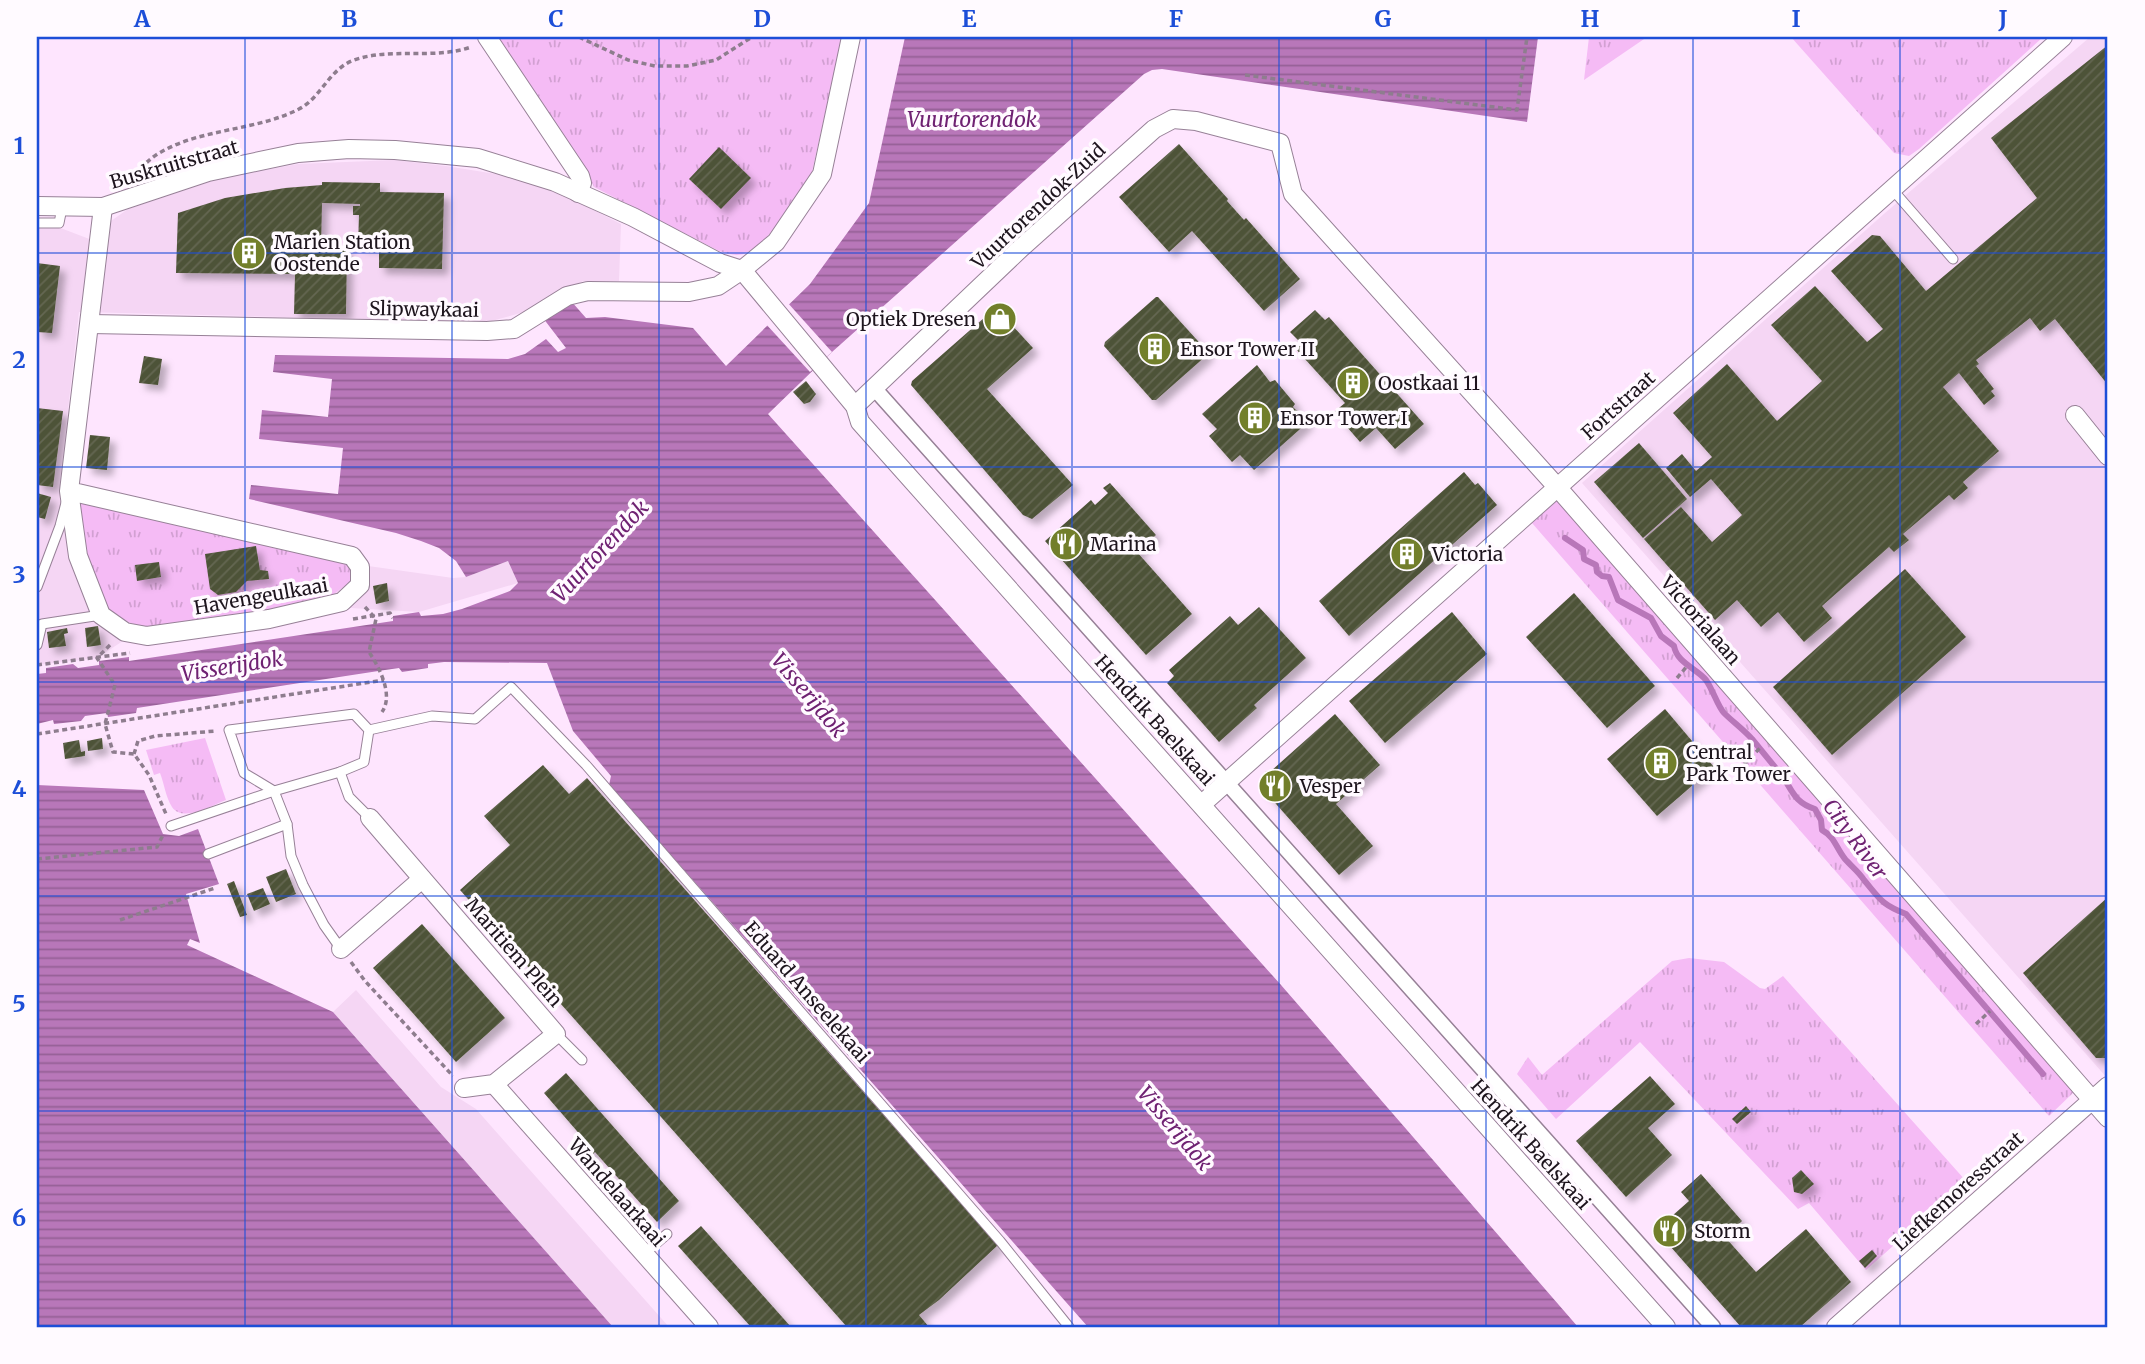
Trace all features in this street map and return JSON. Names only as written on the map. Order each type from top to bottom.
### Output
[{"type":"street","name":"Slipwaykaai","points":[[90,324],[487,331],[514,329],[567,296],[588,290],[689,292],[718,286],[776,242],[822,174],[852,37]]},
{"type":"street","name":"Fortstraat","points":[[1202,804],[2063,37]]},
{"type":"street","points":[[488,39],[580,176],[582,183],[578,193]]},
{"type":"street","name":"Vuurtorendok-Zuid","points":[[855,406],[1021,248],[1154,129],[1173,119],[1196,121],[1280,143]]},
{"type":"street","name":"Victorialaan","points":[[1280,143],[1293,194],[1558,488],[2108,1118]]},
{"type":"street","name":"Buskruitstraat","points":[[69,491],[103,207],[208,173],[298,153],[349,149],[395,150],[478,158],[555,182],[578,193]]},
{"type":"street","name":"Hendrik Baelskaai","points":[[578,193],[633,217],[720,263],[742,270],[821,362],[855,406],[860,422],[1666,1327]]},
{"type":"street","points":[[37,206],[103,207]]},
{"type":"street","name":"Hendrik Baelskaai","points":[[874,388],[1713,1327]]},
{"type":"street","points":[[2075,415],[2108,456]]},
{"type":"street","points":[[69,491],[78,556],[101,615]]},
{"type":"street","name":"Havengeulkaai","points":[[69,491],[352,556],[360,567],[360,585],[342,602],[269,619],[147,636],[125,632],[101,615]]},
{"type":"street","name":"Maritiem Plein","points":[[370,818],[556,1034],[494,1084]]},
{"type":"street","points":[[341,949],[422,879]]},
{"type":"street","points":[[464,1088],[494,1084]]},
{"type":"street","name":"Wandelaarkaai","points":[[494,1084],[709,1327]]},
{"type":"street","name":"Liefkemoresstraat","points":[[1836,1327],[2108,1086]]},
{"type":"lane","points":[[1892,189],[1953,259]]},
{"type":"lane","points":[[37,223],[59,223],[62,208]]},
{"type":"lane","points":[[37,587],[60,526],[69,491]]},
{"type":"lane","points":[[37,645],[42,624],[101,615]]},
{"type":"lane","name":"Eduard Anseelekaai","points":[[369,730],[432,716],[475,719],[511,687],[622,806],[1000,1241],[1069,1327]]},
{"type":"lane","points":[[171,826],[274,791],[340,772],[364,762],[369,730],[354,714],[229,730],[244,773],[274,791],[287,824],[291,856],[303,885],[324,925],[341,949]]},
{"type":"lane","points":[[340,772],[349,797],[370,818]]},
{"type":"lane","points":[[208,854],[287,824]]},
{"type":"lane","points":[[556,1034],[582,1060]]},
{"type":"lane","points":[[644,1254],[667,1234]]},
{"type":"path","points":[[579,37],[628,60],[655,66],[687,66],[716,60],[752,37]]},
{"type":"path","points":[[1245,75],[1517,110],[1527,37]]},
{"type":"path","points":[[121,183],[160,152],[302,107],[333,74],[352,61],[376,56],[467,49],[488,39]]},
{"type":"path","points":[[369,730],[386,706],[383,677],[369,652],[376,619]]},
{"type":"path","points":[[97,658],[115,685],[105,724],[113,752],[134,754],[149,775],[171,826]]},
{"type":"path","points":[[37,734],[383,677]]},
{"type":"path","points":[[134,754],[138,741],[155,736],[229,730]]},
{"type":"path","points":[[37,859],[157,847],[159,844]]},
{"type":"path","points":[[120,919],[215,888]]},
{"type":"path","points":[[341,949],[365,981],[464,1088]]},
{"type":"shaded area","points":[[2090,37],[2108,37],[2108,1079],[1582,483],[1885,213]]},
{"type":"shaded area","points":[[394,160],[496,174],[532,184],[568,197],[621,224],[619,281],[583,281],[535,309],[488,322],[79,312],[59,489],[125,512],[340,562],[453,578],[466,577],[508,561],[518,583],[419,612],[317,606],[132,635],[97,658],[37,665],[37,219],[105,245],[111,221],[128,209],[210,180],[298,164]]},
{"type":"shaded area","points":[[356,990],[441,1087],[476,1109],[669,1327],[613,1327],[333,1012]]},
{"type":"green space","points":[[495,37],[842,37],[812,172],[800,193],[765,239],[746,253],[736,255],[719,251],[594,187],[586,170]]},
{"type":"green space","points":[[1589,37],[1647,37],[1584,80]]},
{"type":"green space","points":[[1791,37],[2043,37],[1909,156],[1894,153]]},
{"type":"green space","points":[[1559,498],[2076,1090],[2049,1116],[1532,523]]},
{"type":"green space","points":[[76,501],[340,562],[354,568],[354,579],[323,602],[146,629],[116,617],[101,600],[83,551]]},
{"type":"green space","points":[[205,738],[226,800],[190,813],[177,811],[170,803],[160,773],[154,775],[146,750]]},
{"type":"green space","points":[[1689,958],[1724,962],[1765,989],[1783,976],[1966,1181],[1866,1270],[1809,1203],[1798,1209],[1640,1042],[1556,1119],[1517,1074],[1528,1057],[1542,1075],[1672,961]]},
{"type":"water","points":[[905,37],[1538,37],[1527,122],[1162,69],[1152,70],[1144,74],[832,352],[768,414],[1281,985],[1578,1327],[1088,1327],[609,785],[611,776],[573,731],[547,663],[444,662],[428,664],[428,668],[402,672],[399,668],[137,708],[136,713],[108,717],[107,713],[85,716],[81,721],[54,724],[53,720],[37,724],[37,674],[46,673],[46,668],[73,664],[78,668],[99,665],[99,661],[129,657],[129,661],[393,621],[393,616],[419,612],[421,616],[443,614],[510,591],[518,583],[508,561],[466,577],[456,561],[439,548],[421,541],[249,499],[251,485],[338,494],[343,448],[259,439],[262,410],[328,417],[332,379],[273,372],[275,355],[508,359],[525,354],[546,339],[558,352],[566,348],[543,318],[571,301],[586,318],[605,317],[693,328],[726,366],[810,284],[869,203]]},
{"type":"water","points":[[37,785],[144,790],[163,834],[179,836],[198,829],[219,884],[186,894],[200,943],[190,939],[187,945],[333,1012],[613,1327],[37,1327]]},
{"type":"pier","points":[[787,302],[832,352],[810,372],[765,323]]},
{"type":"building","points":[[2108,45],[2108,385],[2055,319],[2040,331],[2030,318],[1976,360],[1979,364],[1976,366],[1994,389],[1991,391],[1995,396],[1984,405],[1959,373],[1943,387],[1999,451],[1963,482],[1968,488],[1954,500],[1949,495],[1903,534],[1909,540],[1894,552],[1889,547],[1822,606],[1832,618],[1804,642],[1778,612],[1761,627],[1737,600],[1715,620],[1644,539],[1681,507],[1712,542],[1742,515],[1711,479],[1690,497],[1666,468],[1682,454],[1696,471],[1712,457],[1673,413],[1727,364],[1777,421],[1822,381],[1771,325],[1815,286],[1867,342],[1883,329],[1831,271],[1872,235],[1880,236],[1926,291],[2037,198],[1991,138]]},
{"type":"building","points":[[1179,144],[1244,220],[1246,218],[1300,279],[1264,311],[1192,231],[1169,252],[1119,197]]},
{"type":"building","points":[[719,147],[751,178],[721,209],[689,179]]},
{"type":"building","points":[[322,182],[380,183],[380,192],[444,193],[442,269],[379,268],[379,246],[358,245],[359,215],[353,215],[353,206],[360,204],[322,203],[321,248],[347,248],[346,314],[294,314],[295,274],[176,273],[178,213],[225,198],[322,185]]},
{"type":"building","points":[[37,263],[60,266],[52,333],[37,332]]},
{"type":"building","name":"Ensor Tower II","points":[[1156,297],[1207,351],[1207,355],[1156,400],[1152,400],[1104,346],[1105,342]]},
{"type":"building","points":[[993,310],[1000,312],[1033,348],[987,389],[1073,485],[1032,519],[1023,515],[911,385],[912,381]]},
{"type":"building","name":"Oostkaai 11","points":[[1315,310],[1325,320],[1329,317],[1424,424],[1395,449],[1376,428],[1360,442],[1334,412],[1345,403],[1294,347],[1300,342],[1290,332]]},
{"type":"building","points":[[144,356],[162,359],[158,385],[139,383]]},
{"type":"building","name":"Ensor Tower I","points":[[1257,365],[1270,382],[1275,380],[1295,404],[1293,407],[1308,422],[1254,470],[1240,455],[1232,462],[1209,436],[1217,429],[1202,414]]},
{"type":"building","points":[[806,381],[816,394],[810,402],[804,404],[793,392]]},
{"type":"building","points":[[37,408],[63,411],[53,487],[37,485]]},
{"type":"building","points":[[90,435],[110,437],[107,470],[86,468]]},
{"type":"building","points":[[1639,443],[1687,499],[1643,538],[1594,482]]},
{"type":"building","name":"Victoria","points":[[1464,472],[1475,485],[1478,483],[1497,505],[1349,636],[1319,601]]},
{"type":"building","points":[[1110,483],[1156,535],[1137,552],[1192,614],[1146,655],[1045,541],[1091,500],[1095,505],[1108,493],[1103,488]]},
{"type":"building","points":[[37,493],[51,497],[45,519],[37,517]]},
{"type":"building","points":[[256,546],[260,570],[268,571],[269,579],[247,581],[236,592],[218,595],[210,589],[205,554]]},
{"type":"building","points":[[159,562],[161,577],[137,581],[135,565]]},
{"type":"building","points":[[1905,569],[1966,637],[1832,755],[1773,687]]},
{"type":"building","points":[[387,583],[389,601],[376,604],[373,586]]},
{"type":"building","points":[[1574,593],[1655,686],[1607,728],[1526,637]]},
{"type":"building","points":[[1259,607],[1306,658],[1254,705],[1257,708],[1219,742],[1167,683],[1174,676],[1169,670],[1230,616],[1238,625]]},
{"type":"building","points":[[1452,612],[1487,654],[1385,743],[1349,701]]},
{"type":"building","points":[[98,626],[101,645],[87,647],[85,628]]},
{"type":"building","points":[[67,628],[68,633],[64,634],[66,646],[49,648],[47,632]]},
{"type":"building","name":"Central Park Tower","points":[[1665,709],[1714,767],[1657,816],[1607,759]]},
{"type":"building","points":[[1335,714],[1380,765],[1336,804],[1373,846],[1339,875],[1261,787],[1262,779]]},
{"type":"building","points":[[102,738],[103,749],[88,751],[87,741]]},
{"type":"building","points":[[79,740],[81,752],[85,751],[85,756],[65,759],[63,743]]},
{"type":"building","points":[[543,765],[569,794],[587,778],[998,1245],[919,1315],[929,1327],[847,1327],[460,890],[510,845],[484,816]]},
{"type":"building","points":[[286,869],[296,894],[276,902],[266,877]]},
{"type":"building","points":[[234,881],[247,915],[240,917],[227,884]]},
{"type":"building","points":[[263,888],[270,904],[254,911],[247,894]]},
{"type":"building","points":[[2108,897],[2108,1055],[2105,1058],[2096,1058],[2023,973]]},
{"type":"building","points":[[422,924],[505,1018],[456,1062],[373,968]]},
{"type":"building","points":[[566,1073],[679,1201],[657,1222],[595,1152],[591,1156],[584,1148],[589,1145],[544,1093]]},
{"type":"building","points":[[1650,1076],[1675,1104],[1648,1128],[1672,1155],[1626,1197],[1576,1141]]},
{"type":"building","points":[[1746,1106],[1751,1112],[1737,1124],[1732,1119]]},
{"type":"building","points":[[1801,1170],[1814,1184],[1802,1194],[1794,1192],[1792,1178]]},
{"type":"building","points":[[1701,1174],[1742,1221],[1725,1237],[1756,1272],[1806,1229],[1851,1282],[1800,1327],[1741,1327],[1656,1230],[1689,1201],[1681,1192]]},
{"type":"building","points":[[701,1226],[791,1327],[751,1327],[678,1246]]},
{"type":"building","points":[[1872,1250],[1877,1256],[1865,1268],[1859,1261]]},
{"type":"waterway","name":"City River","points":[[1565,538],[1583,550],[1584,559],[1596,565],[1597,572],[1609,577],[1618,600],[1651,618],[1661,636],[1674,646],[1679,657],[1706,680],[1722,710],[1752,739],[1797,798],[1815,809],[1821,820],[1822,830],[1833,839],[1845,859],[1882,900],[1906,914],[2043,1074]]},
{"type":"place","name":"Marien Station Oostende","points":[[249,253]]},
{"type":"place","name":"Optiek Dresen","points":[[1000,319]]},
{"type":"place","name":"Ensor Tower II","points":[[1155,349]]},
{"type":"place","name":"Oostkaai 11","points":[[1353,383]]},
{"type":"place","name":"Ensor Tower I","points":[[1255,418]]},
{"type":"place","name":"Marina","points":[[1066,544]]},
{"type":"place","name":"Victoria","points":[[1407,554]]},
{"type":"place","name":"Central Park Tower","points":[[1661,763]]},
{"type":"place","name":"Vesper","points":[[1275,786]]},
{"type":"place","name":"Storm","points":[[1669,1231]]},
{"type":"water label","name":"Vuurtorendok","points":[[972,119]]},
{"type":"water label","name":"Vuurtorendok","points":[[600,551]]},
{"type":"water label","name":"Visserijdok","points":[[232,666]]},
{"type":"water label","name":"Visserijdok","points":[[809,695]]},
{"type":"water label","name":"Visserijdok","points":[[1175,1128]]}]
